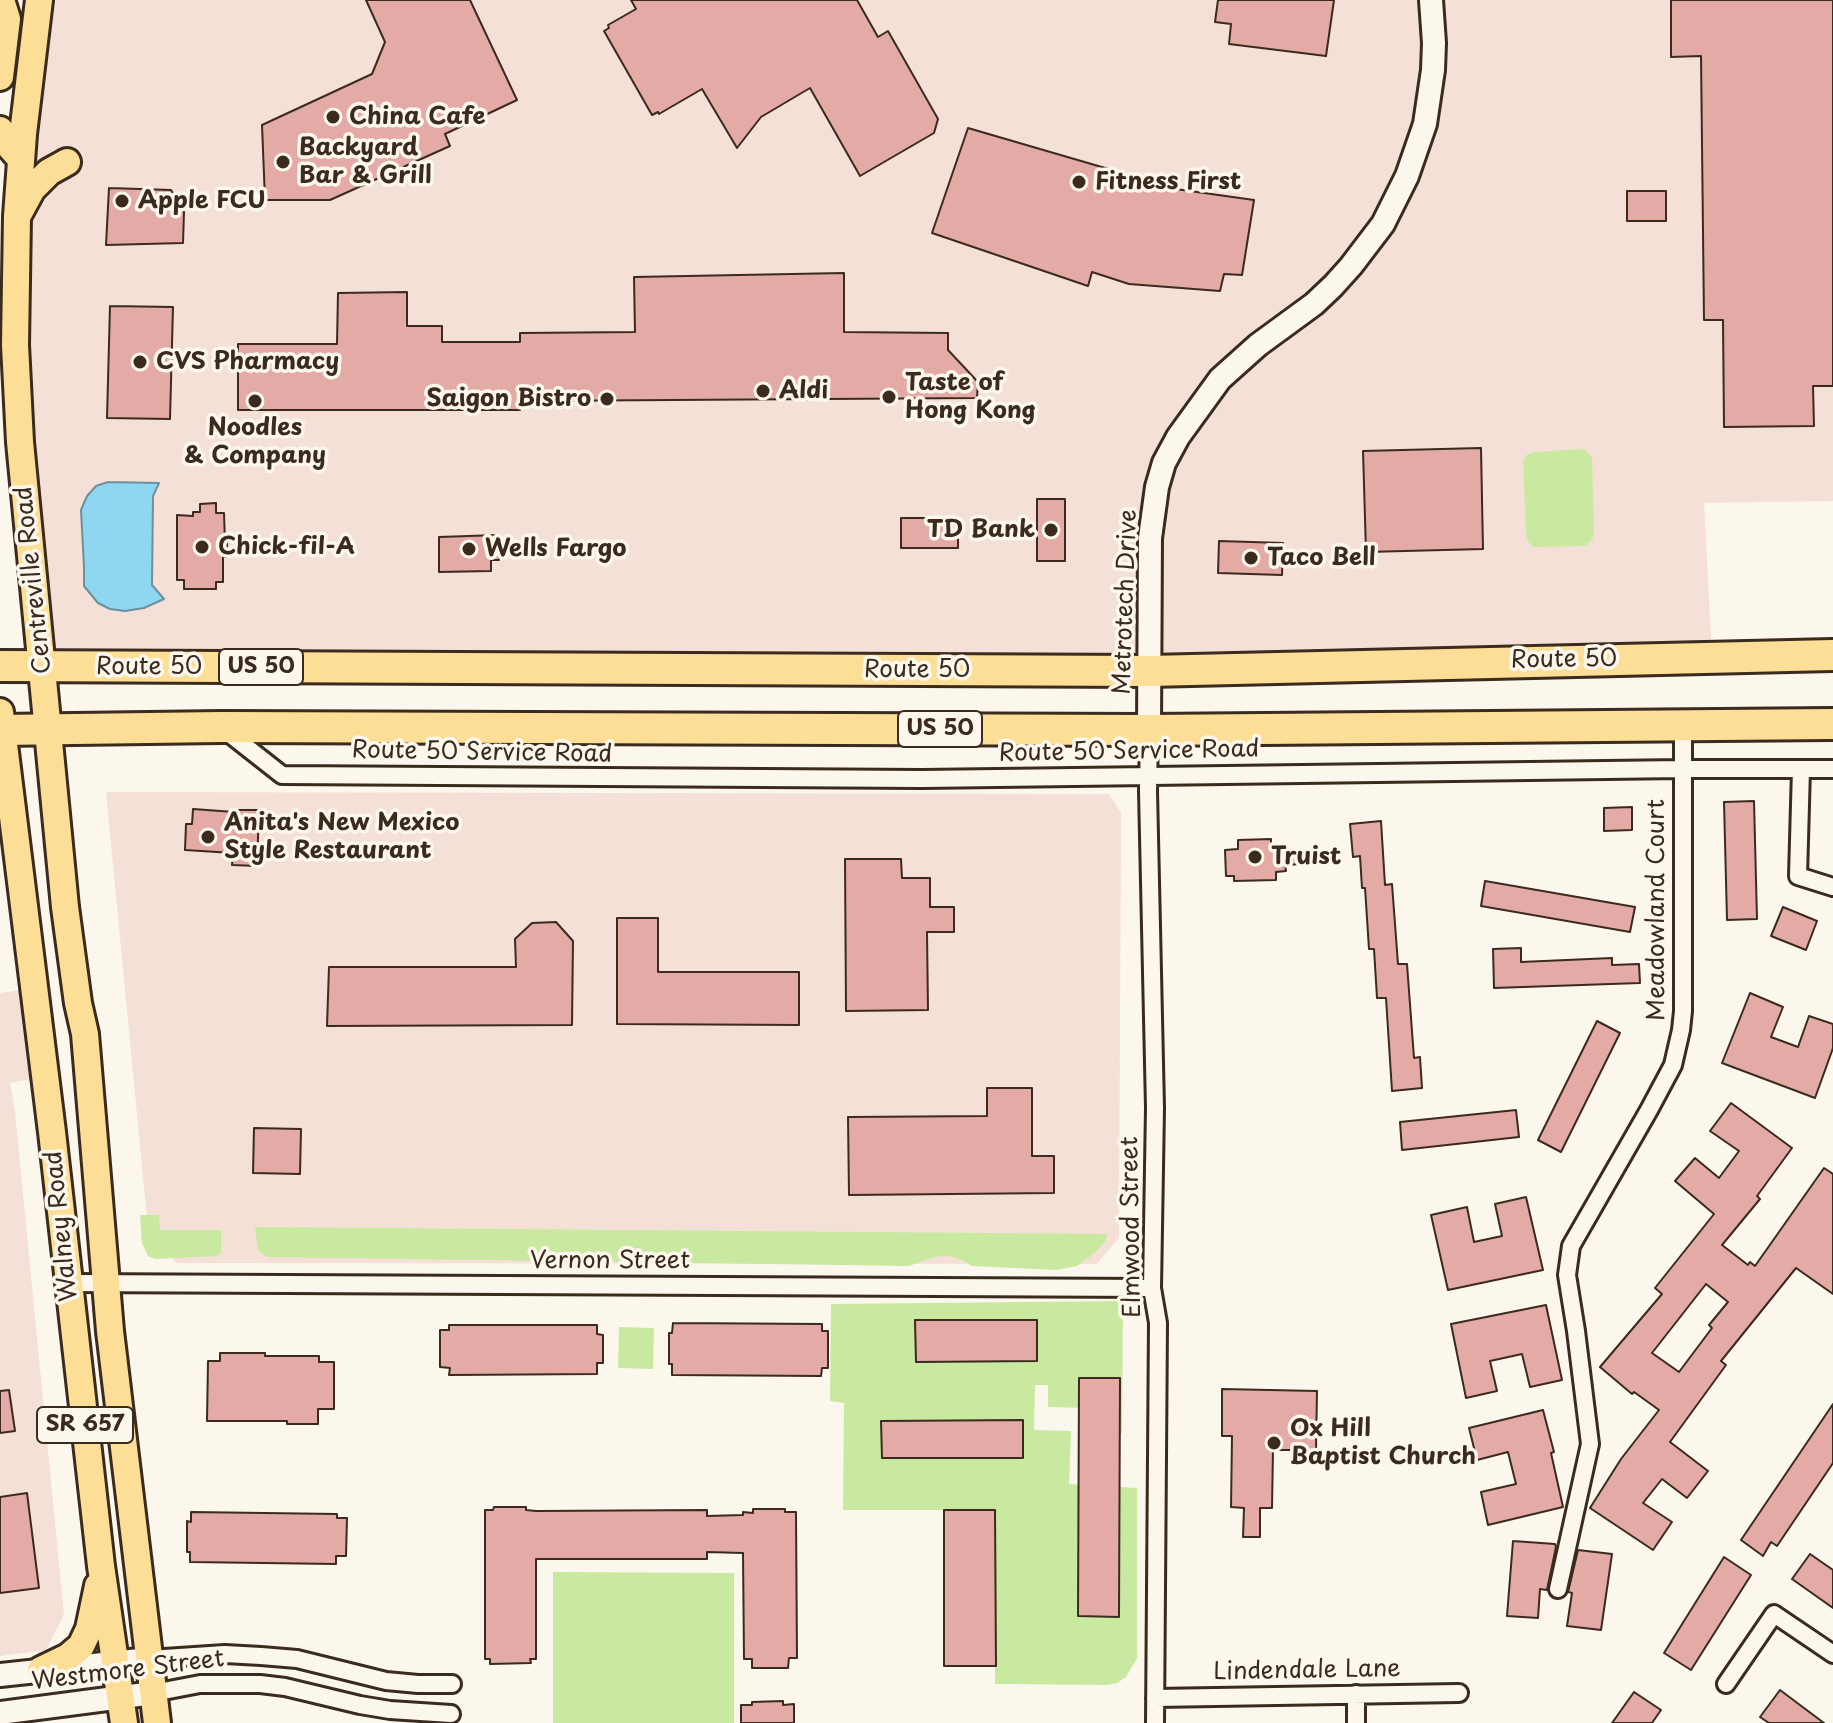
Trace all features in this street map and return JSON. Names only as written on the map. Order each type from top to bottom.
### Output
[{"type":"highway","name":"Route 50","points":[[0,666],[1149,671],[1833,655]]},
{"type":"highway","name":"US 50","points":[[1,724],[48,729],[1149,730],[1833,724]]},
{"type":"main road","points":[[0,77],[7,19],[1,0]]},
{"type":"main road","name":"Centreville Road","points":[[39,0],[17,216],[15,345],[19,428],[48,729]]},
{"type":"main road","points":[[0,130],[5,141],[21,159]]},
{"type":"main road","points":[[17,216],[32,189],[49,172],[67,162]]},
{"type":"main road","name":"Walney Road","points":[[1,724],[101,1566],[123,1710]]},
{"type":"main road","name":"Walney Road","points":[[48,729],[65,907],[85,1034],[106,1283],[157,1723]]},
{"type":"main road","points":[[41,1670],[68,1657],[81,1646],[93,1615],[101,1566]]},
{"type":"street","name":"Metrotech Drive","points":[[1149,730],[1150,538],[1157,487],[1164,463],[1178,437],[1220,379],[1333,286],[1383,224],[1407,176],[1425,124],[1433,70],[1431,0]]},
{"type":"street","name":"Route 50 Service Road","points":[[222,727],[282,775],[875,779],[1833,769]]},
{"type":"street","name":"Meadowland Court","points":[[1558,1589],[1590,1444],[1567,1275],[1571,1246],[1673,1065],[1681,1030],[1683,727]]},
{"type":"street","name":"Elmwood Street","points":[[1149,730],[1155,1108],[1152,1288],[1158,1323],[1155,1723]]},
{"type":"street","points":[[1801,769],[1798,876],[1833,887]]},
{"type":"street","name":"Vernon Street","points":[[68,1283],[1152,1288]]},
{"type":"street","points":[[1726,1684],[1774,1614],[1833,1654]]},
{"type":"street","name":"Westmore Street","points":[[0,1675],[225,1654],[297,1659],[386,1681],[452,1684]]},
{"type":"street","name":"Westmore Street","points":[[0,1713],[123,1710],[153,1693],[200,1684],[260,1684],[390,1710],[451,1714]]},
{"type":"street","name":"Lindendale Lane","points":[[1155,1698],[1459,1693]]},
{"type":"street","points":[[1356,1694],[1356,1723]]},
{"type":"shaded area","points":[[41,0],[1833,0],[1833,501],[1704,503],[1712,657],[43,666],[27,524],[21,159]]},
{"type":"shaded area","points":[[106,792],[1109,794],[1121,813],[1119,1238],[1097,1264],[176,1263],[148,1229]]},
{"type":"shaded area","points":[[22,990],[31,1079],[10,1083],[64,1615],[46,1650],[0,1656],[0,993]]},
{"type":"green space","points":[[1584,449],[1592,457],[1594,535],[1591,541],[1585,546],[1534,547],[1526,535],[1523,460],[1534,452]]},
{"type":"green space","points":[[140,1215],[159,1215],[160,1230],[221,1230],[221,1253],[216,1256],[155,1259],[148,1256],[142,1243]]},
{"type":"green space","points":[[255,1227],[1107,1234],[1105,1242],[1096,1252],[1077,1266],[1056,1270],[972,1266],[949,1256],[934,1257],[909,1266],[267,1257],[258,1250]]},
{"type":"green space","points":[[1123,1301],[1122,1434],[1089,1431],[1089,1408],[1048,1407],[1048,1385],[1035,1385],[1034,1430],[1071,1431],[1069,1484],[1137,1488],[1137,1658],[1126,1677],[1107,1685],[995,1684],[995,1510],[843,1510],[844,1403],[830,1401],[831,1304]]},
{"type":"green space","points":[[619,1327],[654,1328],[653,1369],[618,1368]]},
{"type":"green space","points":[[553,1572],[734,1573],[734,1723],[553,1723]]},
{"type":"water","points":[[108,482],[159,483],[153,496],[152,585],[164,599],[144,608],[125,611],[110,609],[98,603],[84,586],[81,510],[96,486]]},
{"type":"building","points":[[366,0],[470,0],[517,100],[445,134],[450,146],[330,200],[265,200],[262,125],[372,74],[385,42]]},
{"type":"building","points":[[631,0],[857,0],[878,37],[888,31],[938,119],[934,133],[860,176],[810,88],[761,117],[737,148],[702,89],[652,115],[604,31],[609,28],[608,25],[636,9]]},
{"type":"building","points":[[1218,0],[1334,0],[1326,56],[1229,44],[1231,24],[1215,22]]},
{"type":"building","points":[[1671,0],[1833,0],[1833,386],[1813,386],[1814,426],[1724,427],[1723,320],[1704,320],[1701,56],[1671,57]]},
{"type":"building","points":[[968,128],[1112,170],[1126,182],[1254,200],[1242,275],[1224,274],[1220,291],[1129,284],[1092,272],[1088,286],[932,233]]},
{"type":"building","points":[[109,188],[171,190],[184,212],[183,243],[106,245]]},
{"type":"building","points":[[1627,191],[1666,191],[1666,221],[1627,221]]},
{"type":"building","points":[[844,273],[844,332],[948,333],[948,350],[978,382],[977,398],[520,401],[520,410],[238,410],[238,344],[337,344],[338,293],[407,292],[407,326],[442,326],[442,342],[520,342],[520,333],[635,332],[634,277]]},
{"type":"building","name":"CVS Pharmacy","points":[[110,306],[173,307],[170,419],[107,418]]},
{"type":"building","points":[[1481,448],[1483,549],[1366,552],[1363,451]]},
{"type":"building","name":"TD Bank","points":[[1037,499],[1065,499],[1065,561],[1037,561]]},
{"type":"building","name":"Chick-fil-A","points":[[216,503],[216,513],[224,513],[227,543],[227,557],[223,557],[223,582],[216,582],[216,589],[184,589],[184,580],[177,580],[177,515],[193,516],[193,512],[200,512],[200,504]]},
{"type":"building","points":[[901,518],[958,518],[958,548],[901,548]]},
{"type":"building","name":"Wells Fargo","points":[[498,535],[499,560],[491,560],[491,571],[439,572],[439,537]]},
{"type":"building","name":"Taco Bell","points":[[1219,541],[1283,543],[1282,575],[1218,573]]},
{"type":"building","points":[[1754,801],[1757,919],[1727,920],[1724,802]]},
{"type":"building","points":[[1632,807],[1632,830],[1604,831],[1604,808]]},
{"type":"building","points":[[193,809],[259,810],[257,866],[232,865],[233,853],[185,850],[186,824],[192,824]]},
{"type":"building","points":[[1381,821],[1385,885],[1392,884],[1398,964],[1407,964],[1414,1058],[1420,1057],[1422,1088],[1392,1091],[1386,998],[1377,998],[1374,949],[1369,949],[1365,888],[1362,888],[1360,856],[1353,857],[1350,824]]},
{"type":"building","name":"Truist","points":[[1271,839],[1271,847],[1285,846],[1285,850],[1300,850],[1301,864],[1285,865],[1286,871],[1276,872],[1276,880],[1234,881],[1234,876],[1226,876],[1225,850],[1238,849],[1238,840]]},
{"type":"building","points":[[845,859],[901,859],[902,878],[930,878],[930,907],[954,907],[954,932],[927,932],[928,1010],[846,1011]]},
{"type":"building","points":[[1485,881],[1635,907],[1630,932],[1481,906]]},
{"type":"building","points":[[1783,907],[1817,921],[1806,950],[1771,936]]},
{"type":"building","points":[[617,918],[658,918],[658,972],[799,972],[799,1025],[617,1024]]},
{"type":"building","points":[[556,922],[573,941],[572,1025],[327,1026],[329,967],[516,967],[515,939],[532,923]]},
{"type":"building","points":[[1521,948],[1521,962],[1612,958],[1612,965],[1639,964],[1640,983],[1494,988],[1493,949]]},
{"type":"building","points":[[1750,993],[1783,1007],[1771,1037],[1798,1047],[1809,1016],[1833,1024],[1833,1048],[1815,1098],[1722,1063]]},
{"type":"building","points":[[1597,1021],[1620,1033],[1561,1152],[1538,1140]]},
{"type":"building","points":[[987,1088],[1032,1088],[1032,1156],[1054,1156],[1054,1193],[849,1195],[848,1117],[987,1116]]},
{"type":"building","points":[[1731,1103],[1792,1148],[1757,1196],[1760,1199],[1722,1245],[1748,1265],[1750,1262],[1755,1266],[1824,1168],[1833,1174],[1833,1294],[1796,1268],[1721,1361],[1726,1365],[1670,1442],[1708,1471],[1687,1498],[1662,1479],[1643,1503],[1672,1522],[1653,1550],[1590,1508],[1621,1459],[1659,1410],[1634,1392],[1632,1394],[1600,1367],[1662,1294],[1655,1288],[1714,1214],[1675,1181],[1695,1158],[1719,1178],[1739,1151],[1710,1131]],"holes":[[[1706,1284],[1728,1302],[1679,1372],[1652,1353]]]},
{"type":"building","points":[[1516,1110],[1519,1137],[1402,1150],[1400,1122]]},
{"type":"building","points":[[254,1128],[301,1129],[300,1174],[253,1173]]},
{"type":"building","points":[[1526,1197],[1543,1270],[1448,1290],[1431,1215],[1467,1207],[1474,1242],[1502,1236],[1495,1204]]},
{"type":"building","points":[[1546,1305],[1562,1380],[1530,1387],[1522,1354],[1490,1361],[1497,1391],[1466,1398],[1451,1324]]},
{"type":"building","points":[[915,1320],[1037,1320],[1037,1361],[916,1362]]},
{"type":"building","points":[[673,1323],[822,1324],[822,1331],[828,1331],[828,1368],[822,1368],[821,1376],[672,1375],[669,1333],[672,1333]]},
{"type":"building","points":[[449,1325],[597,1325],[597,1334],[603,1335],[603,1363],[597,1363],[597,1374],[449,1375],[450,1368],[440,1367],[440,1330],[449,1330]]},
{"type":"building","points":[[220,1353],[319,1356],[319,1362],[334,1362],[334,1409],[318,1409],[318,1424],[207,1421],[208,1361],[220,1361]]},
{"type":"building","points":[[1079,1378],[1120,1378],[1119,1617],[1078,1616]]},
{"type":"building","name":"Ox Hill Baptist Church","points":[[1222,1389],[1317,1391],[1316,1450],[1273,1450],[1272,1508],[1260,1508],[1260,1537],[1243,1537],[1244,1508],[1231,1507],[1232,1436],[1222,1436]]},
{"type":"building","points":[[9,1390],[15,1431],[0,1433],[0,1391]]},
{"type":"building","points":[[1833,1404],[1833,1463],[1777,1546],[1771,1542],[1763,1556],[1741,1540]]},
{"type":"building","points":[[1543,1410],[1563,1507],[1488,1525],[1481,1492],[1516,1484],[1508,1452],[1477,1460],[1469,1428]]},
{"type":"building","points":[[1023,1420],[1023,1458],[882,1458],[881,1421]]},
{"type":"building","points":[[27,1493],[39,1588],[0,1593],[0,1497]]},
{"type":"building","points":[[494,1507],[526,1507],[526,1510],[536,1511],[707,1510],[707,1516],[743,1515],[743,1512],[753,1513],[753,1509],[796,1512],[797,1658],[789,1658],[788,1668],[752,1668],[752,1659],[744,1659],[743,1553],[707,1552],[707,1559],[536,1559],[536,1659],[530,1659],[531,1663],[490,1664],[490,1659],[485,1659],[485,1510],[493,1510]]},
{"type":"building","points":[[944,1510],[995,1510],[996,1666],[944,1666]]},
{"type":"building","points":[[191,1512],[337,1514],[337,1518],[347,1518],[346,1556],[336,1556],[336,1564],[190,1562],[187,1521],[191,1522]]},
{"type":"building","points":[[1513,1541],[1555,1544],[1556,1547],[1547,1590],[1540,1589],[1538,1618],[1507,1616]]},
{"type":"building","points":[[1578,1550],[1612,1554],[1601,1630],[1567,1626],[1572,1593],[1568,1592]]},
{"type":"building","points":[[1810,1554],[1833,1570],[1833,1608],[1792,1579]]},
{"type":"building","points":[[1724,1557],[1751,1575],[1691,1670],[1664,1653]]},
{"type":"building","points":[[1780,1690],[1824,1723],[1769,1723],[1760,1717]]},
{"type":"building","points":[[1634,1692],[1661,1710],[1652,1723],[1612,1723]]},
{"type":"building","points":[[783,1701],[783,1705],[794,1704],[794,1723],[741,1723],[741,1705]]},
{"type":"place","name":"China Cafe","points":[[333,117]]},
{"type":"place","name":"Backyard Bar & Grill","points":[[283,162]]},
{"type":"place","name":"Fitness First","points":[[1079,182]]},
{"type":"place","name":"Apple FCU","points":[[122,201]]},
{"type":"place","name":"CVS Pharmacy","points":[[140,362]]},
{"type":"place","name":"Aldi","points":[[763,391]]},
{"type":"place","name":"Taste of Hong Kong","points":[[889,397]]},
{"type":"place","name":"Saigon Bistro","points":[[607,399]]},
{"type":"place","name":"Noodles & Company","points":[[255,401]]},
{"type":"place","name":"TD Bank","points":[[1051,530]]},
{"type":"place","name":"Chick-fil-A","points":[[202,547]]},
{"type":"place","name":"Wells Fargo","points":[[469,549]]},
{"type":"place","name":"Taco Bell","points":[[1251,558]]},
{"type":"place","name":"Anita's New Mexico Style Restaurant","points":[[208,837]]},
{"type":"place","name":"Truist","points":[[1255,857]]},
{"type":"place","name":"Ox Hill Baptist Church","points":[[1274,1443]]}]
